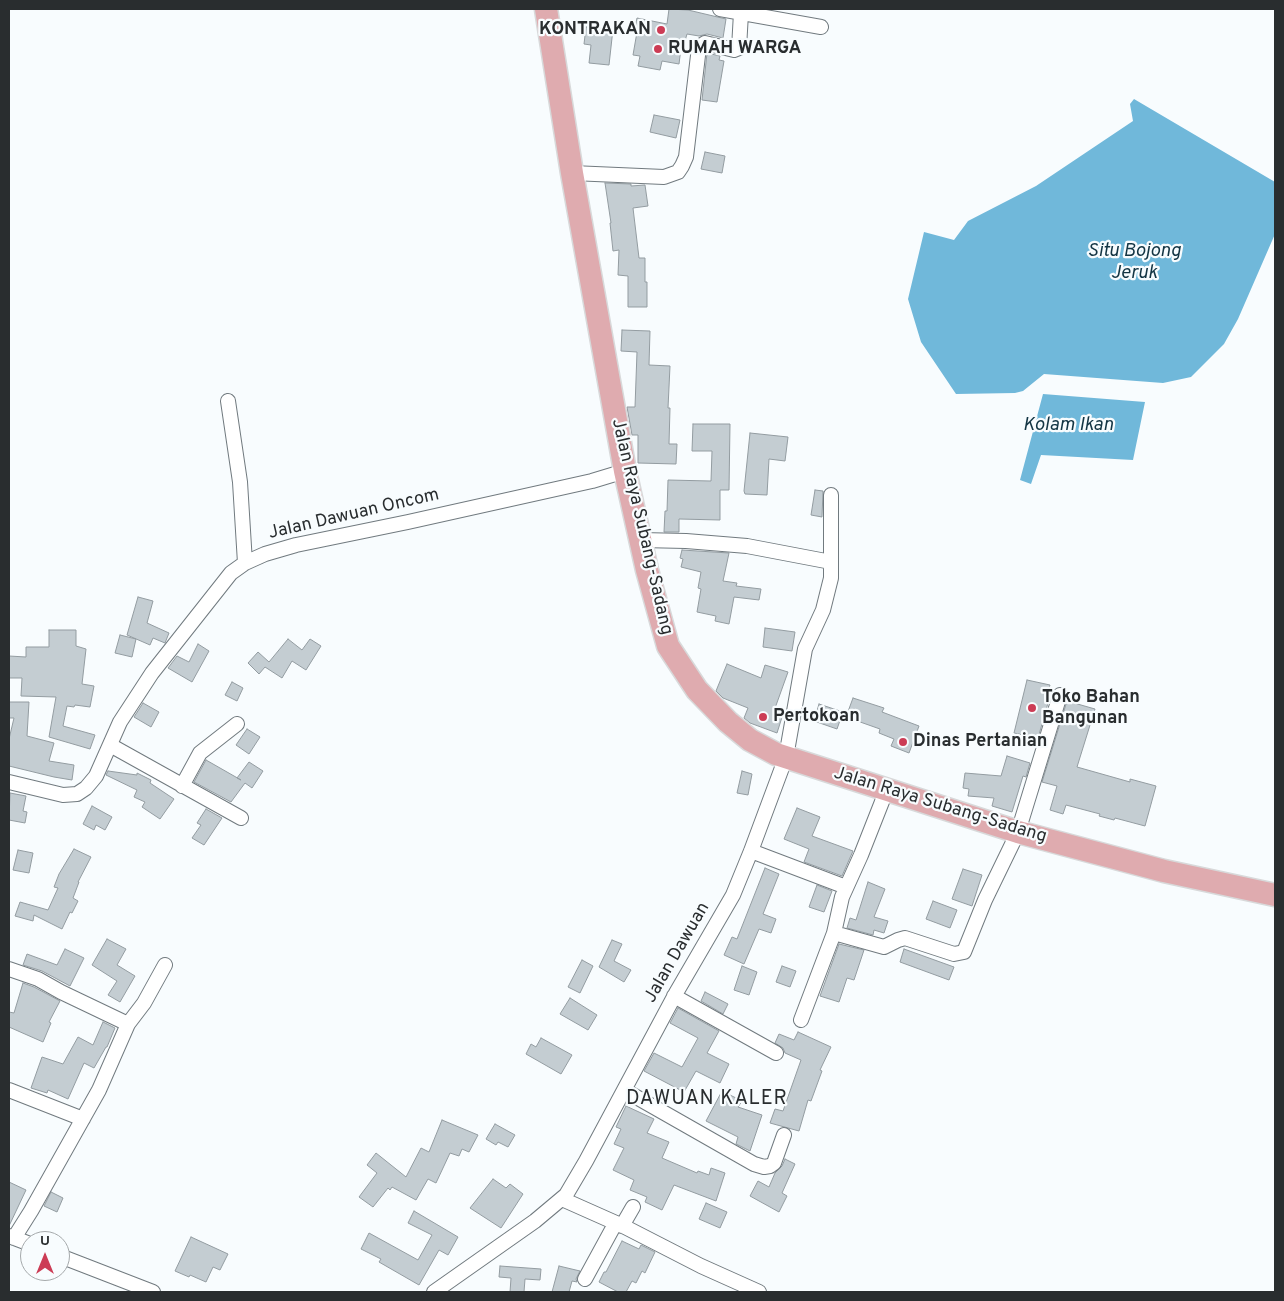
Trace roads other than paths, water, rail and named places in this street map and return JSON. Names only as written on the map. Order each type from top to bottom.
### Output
[{"type":"main road","name":"Jalan Raya Subang-Sadang","points":[[546,9],[572,173],[625,471],[647,570],[668,646],[698,690],[728,722],[750,740],[776,754],[1018,832],[1164,871],[1275,896]]},
{"type":"street","points":[[720,9],[821,26]]},
{"type":"street","points":[[572,173],[664,177],[678,172],[686,158],[699,47],[704,43],[734,50],[739,48],[741,13]]},
{"type":"street","points":[[228,401],[240,482],[246,562]]},
{"type":"street","name":"Jalan Dawuan Oncom","points":[[9,782],[63,795],[77,794],[86,788],[96,776],[120,722],[152,673],[231,573],[246,562],[296,545],[560,488],[625,471]]},
{"type":"street","name":"Jalan Dawuan","points":[[564,1197],[586,1161],[674,996],[734,894],[751,852],[786,757],[805,649],[822,610],[830,578],[831,495]]},
{"type":"street","points":[[641,540],[686,541],[747,546],[831,562]]},
{"type":"street","points":[[834,933],[884,947],[905,938],[954,954],[964,952],[985,900],[1018,832],[1060,695]]},
{"type":"street","points":[[182,786],[200,752],[237,724]]},
{"type":"street","points":[[110,745],[240,818]]},
{"type":"street","points":[[801,1020],[834,933],[842,897],[861,856],[887,789]]},
{"type":"street","points":[[751,852],[846,887]]},
{"type":"street","points":[[11,1237],[31,1211],[99,1090],[128,1024],[144,1003],[165,965]]},
{"type":"street","points":[[9,969],[38,979],[128,1024]]},
{"type":"street","points":[[674,996],[776,1053]]},
{"type":"street","points":[[9,1090],[83,1119]]},
{"type":"street","points":[[624,1090],[754,1164],[764,1167],[770,1166],[774,1162],[784,1135]]},
{"type":"street","points":[[434,1292],[535,1221],[564,1197],[701,1266],[759,1292]]},
{"type":"street","points":[[585,1279],[619,1225],[633,1207]]},
{"type":"street","points":[[70,1260],[153,1292]]},
{"type":"water","name":"Situ Bojong Jeruk","points":[[1134,99],[1275,182],[1275,234],[1238,319],[1224,344],[1191,377],[1163,383],[1044,374],[1023,391],[1015,393],[956,394],[921,342],[908,299],[924,232],[954,240],[968,221],[1036,186],[1133,121],[1130,104]]},
{"type":"water","name":"Kolam Ikan","points":[[1043,394],[1145,402],[1133,460],[1041,455],[1031,484],[1020,480]]},
{"type":"place","name":"KONTRAKAN","points":[[661,30]]},
{"type":"place","name":"RUMAH WARGA","points":[[658,49]]},
{"type":"place","name":"Toko Bahan Bangunan","points":[[1032,708]]},
{"type":"place","name":"Pertokoan","points":[[763,717]]},
{"type":"place","name":"Dinas Pertanian","points":[[903,742]]},
{"type":"district","name":"DAWUAN KALER","points":[[707,1100]]}]
